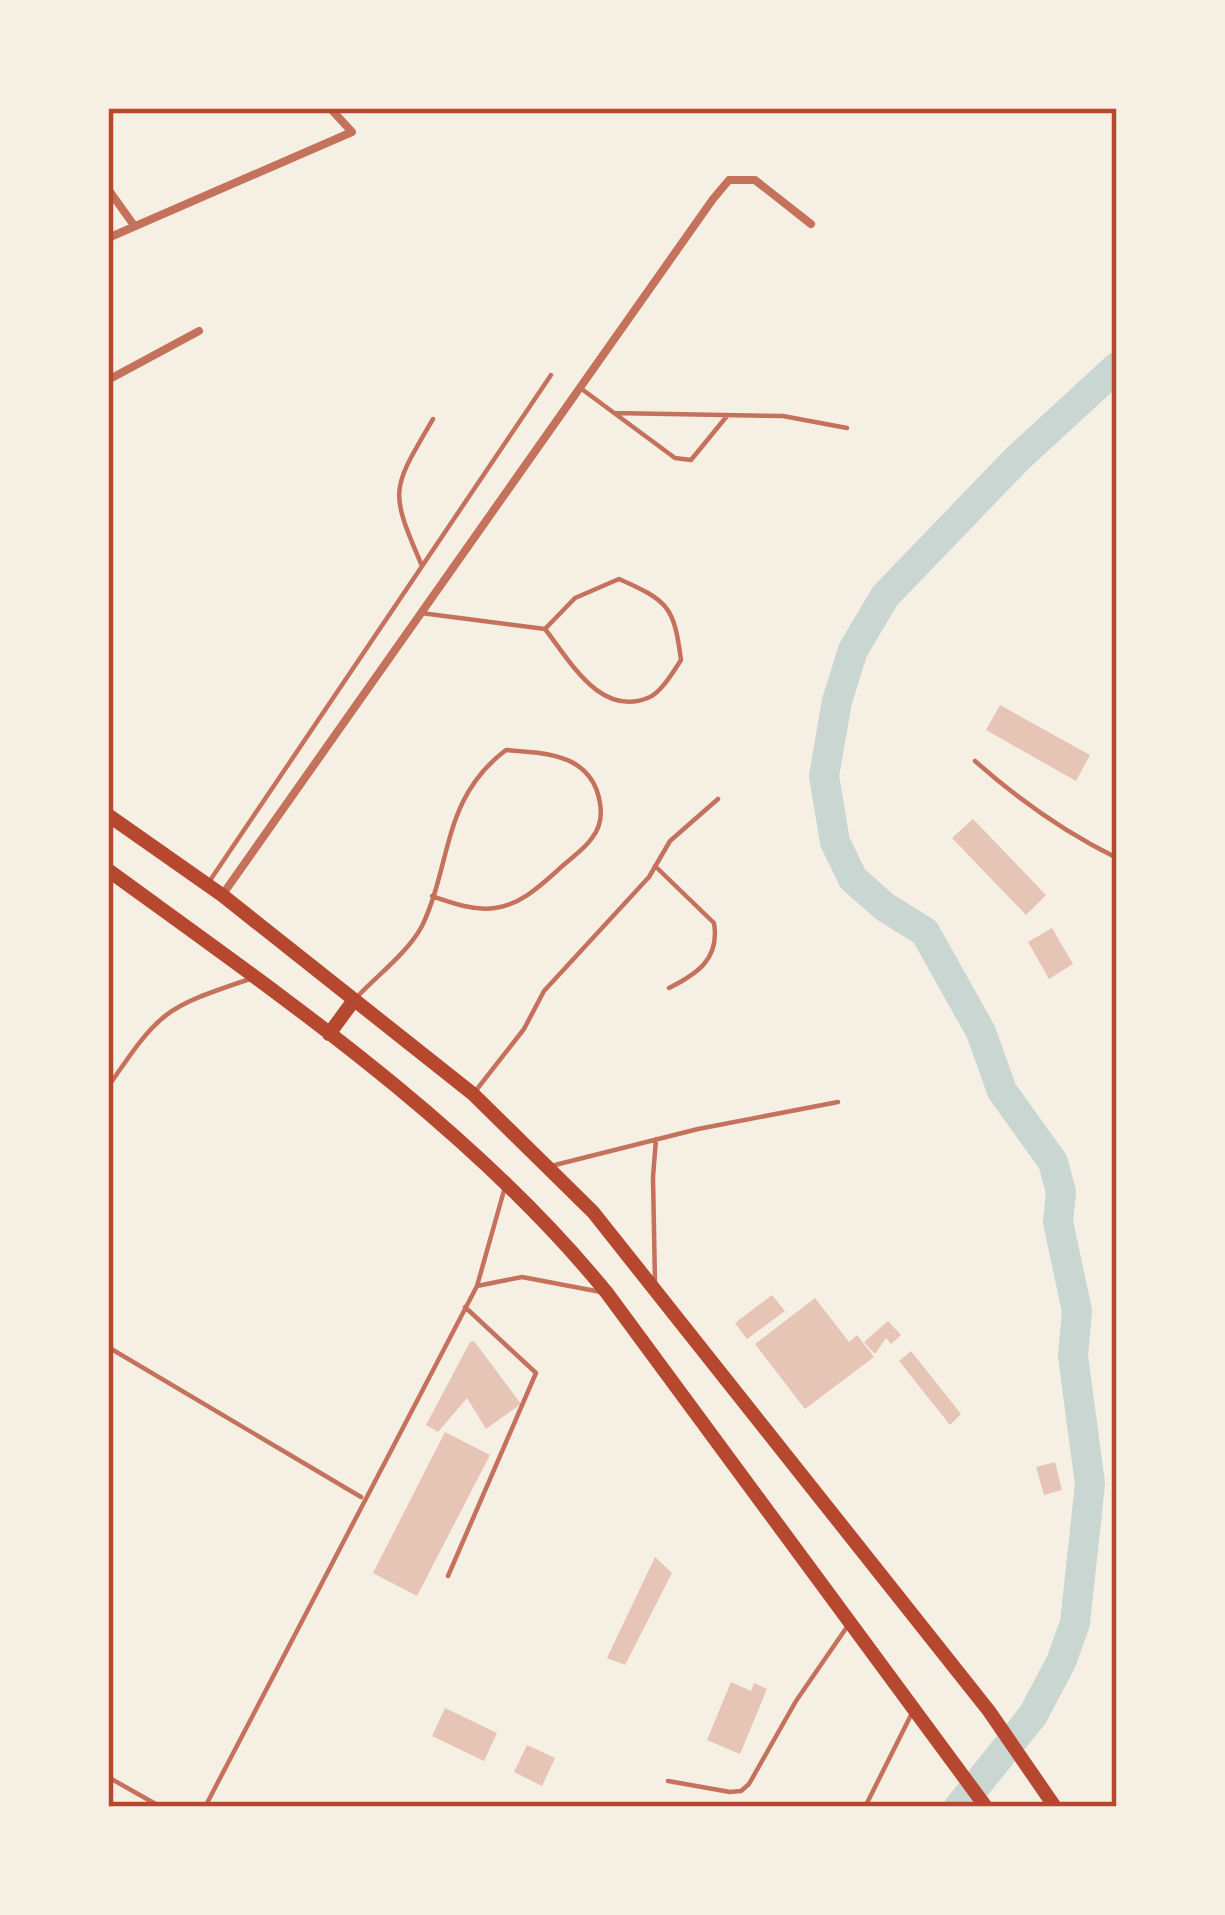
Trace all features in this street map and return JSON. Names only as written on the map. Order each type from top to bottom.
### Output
[{"type":"highway","points":[[108,814],[222,895],[473,1094],[593,1212],[988,1711],[1053,1803]]},
{"type":"highway","points":[[108,870],[329,1034],[506,1182],[607,1293],[986,1807]]},
{"type":"highway","points":[[329,1034],[354,1000]]},
{"type":"street","points":[[108,238],[352,132],[330,108]]},
{"type":"street","points":[[222,895],[729,181],[754,180],[811,224]]},
{"type":"street","points":[[108,189],[133,224]]},
{"type":"street","points":[[108,380],[199,331]]},
{"type":"lane","points":[[207,884],[551,375]]},
{"type":"lane","points":[[579,387],[675,458],[691,460],[728,415]]},
{"type":"lane","points":[[614,413],[783,416],[847,428]]},
{"type":"lane","points":[[422,566],[397,509],[398,490],[405,467],[433,419]]},
{"type":"lane","points":[[421,613],[545,628],[590,687],[624,703],[654,696],[682,660],[675,619],[650,593],[619,579],[575,598],[545,628]]},
{"type":"lane","points":[[354,1000],[420,930],[443,851],[484,766],[506,750],[553,753],[581,764],[598,790],[602,815],[593,838],[547,880],[513,904],[492,909],[461,906],[432,896]]},
{"type":"lane","points":[[976,761],[1010,792],[1074,837],[1117,858]]},
{"type":"lane","points":[[473,1094],[524,1029],[544,991],[656,866],[670,841],[718,799]]},
{"type":"lane","points":[[656,866],[714,923],[716,935],[699,973],[669,988]]},
{"type":"lane","points":[[108,1087],[162,1014],[182,1001],[255,977]]},
{"type":"lane","points":[[548,1166],[838,1102]]},
{"type":"lane","points":[[655,1287],[656,1139]]},
{"type":"lane","points":[[205,1807],[477,1286],[506,1182]]},
{"type":"lane","points":[[477,1286],[523,1276],[607,1293]]},
{"type":"lane","points":[[448,1576],[536,1373],[465,1307]]},
{"type":"lane","points":[[108,1347],[363,1499]]},
{"type":"lane","points":[[668,1781],[730,1792],[749,1784],[796,1701],[849,1624]]},
{"type":"lane","points":[[865,1807],[913,1711]]},
{"type":"lane","points":[[108,1777],[161,1807]]},
{"type":"building","points":[[1000,705],[1090,755],[1076,781],[986,730]]},
{"type":"building","points":[[973,819],[1046,895],[1026,915],[952,838]]},
{"type":"building","points":[[1052,928],[1073,964],[1049,979],[1028,942]]},
{"type":"building","points":[[772,1295],[785,1311],[747,1339],[735,1323]]},
{"type":"building","points":[[815,1298],[849,1342],[857,1335],[874,1357],[805,1409],[755,1344]]},
{"type":"building","points":[[888,1321],[901,1335],[891,1344],[886,1338],[875,1354],[864,1342]]},
{"type":"building","points":[[474,1341],[521,1404],[486,1429],[467,1398],[438,1432],[426,1425]]},
{"type":"building","points":[[911,1351],[961,1414],[950,1425],[899,1361]]},
{"type":"building","points":[[445,1432],[490,1455],[417,1596],[373,1573]]},
{"type":"building","points":[[1055,1462],[1062,1490],[1044,1495],[1036,1467]]},
{"type":"building","points":[[655,1557],[672,1573],[625,1665],[607,1658]]},
{"type":"building","points":[[731,1682],[751,1691],[754,1683],[767,1689],[740,1754],[707,1740]]},
{"type":"building","points":[[445,1708],[497,1733],[484,1761],[432,1736]]},
{"type":"building","points":[[527,1745],[555,1758],[542,1786],[514,1772]]},
{"type":"waterway","points":[[959,1807],[1033,1715],[1075,1623],[1090,1484],[1073,1356],[1077,1311],[1058,1222],[1061,1192],[1053,1162],[1002,1091],[981,1032],[925,932],[853,879],[835,842],[824,776],[837,701],[853,650],[885,596],[1017,459],[1117,367]]}]
